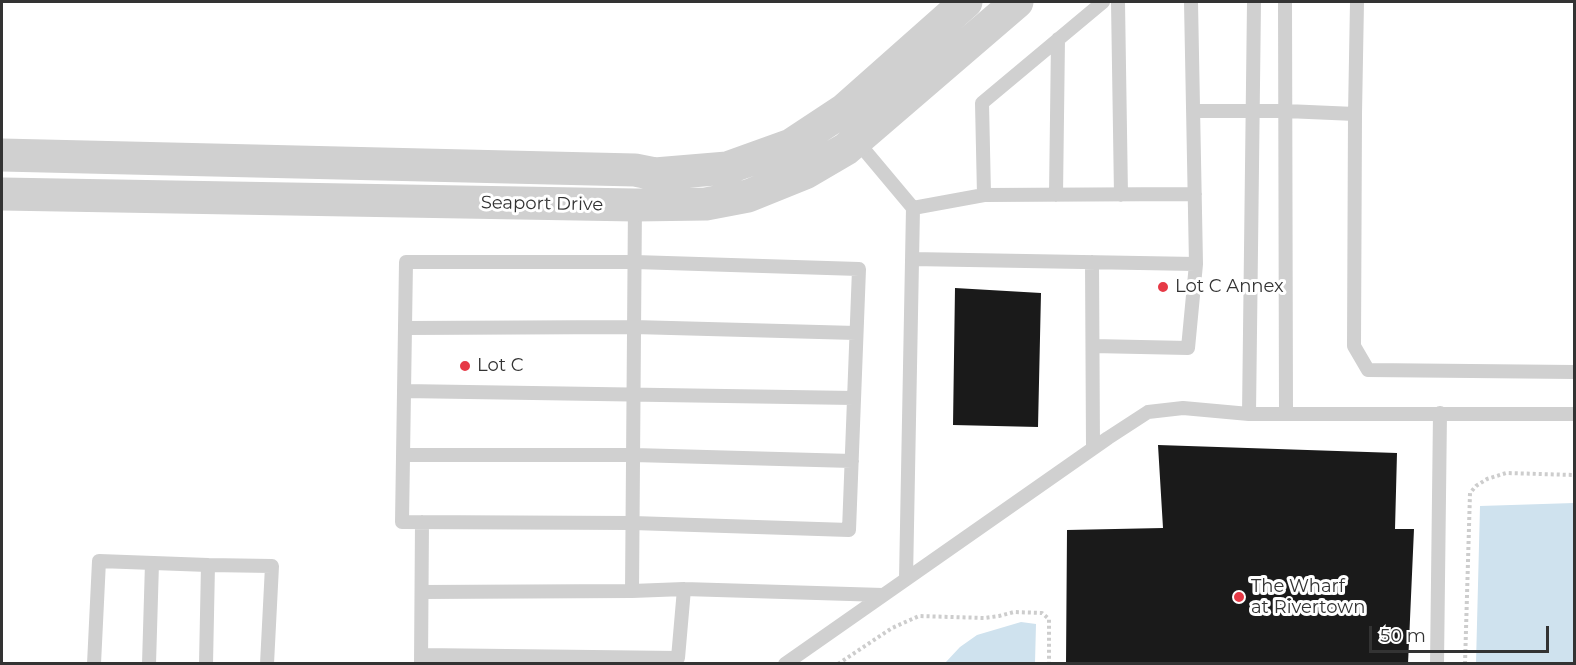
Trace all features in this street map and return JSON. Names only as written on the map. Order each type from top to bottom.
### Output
[{"type":"street","name":"Seaport Drive","points":[[2,155],[635,188],[706,204],[748,196],[805,173],[846,149],[847,128],[966,2]]},
{"type":"street","name":"Seaport Drive","points":[[847,128],[1017,2]]},
{"type":"street","name":"Seaport Drive","points":[[2,194],[635,188]]},
{"type":"lane","points":[[984,195],[982,103],[1103,2]]},
{"type":"lane","points":[[1118,2],[1121,195]]},
{"type":"lane","points":[[1093,346],[1188,348],[1196,264],[1191,2]]},
{"type":"lane","points":[[1249,414],[1254,2]]},
{"type":"lane","points":[[1286,2],[1286,413]]},
{"type":"lane","points":[[1357,2],[1354,345],[1368,370],[1575,372]]},
{"type":"lane","points":[[1056,195],[1058,39]]},
{"type":"lane","points":[[1193,111],[1355,114]]},
{"type":"lane","points":[[847,128],[913,208],[906,579]]},
{"type":"lane","points":[[632,591],[635,188]]},
{"type":"lane","points":[[913,208],[984,195],[1195,195]]},
{"type":"lane","points":[[912,259],[1196,264]]},
{"type":"lane","points":[[406,262],[634,262],[858,269],[849,530],[633,523],[402,522],[405,328],[406,262]]},
{"type":"lane","points":[[1092,262],[1093,448]]},
{"type":"lane","points":[[405,328],[634,327],[856,333]]},
{"type":"lane","points":[[404,391],[854,398]]},
{"type":"lane","points":[[785,663],[1148,412],[1183,408],[1249,414],[1575,414]]},
{"type":"lane","points":[[1437,663],[1440,413]]},
{"type":"lane","points":[[403,455],[634,455],[852,462]]},
{"type":"lane","points":[[422,522],[421,659],[678,658],[684,589]]},
{"type":"lane","points":[[94,663],[99,561],[272,566],[267,663]]},
{"type":"lane","points":[[149,663],[152,563]]},
{"type":"lane","points":[[206,663],[208,565]]},
{"type":"lane","points":[[422,592],[684,589],[883,595]]},
{"type":"path","points":[[1465,663],[1470,493],[1487,478],[1506,473],[1575,475]]},
{"type":"path","points":[[838,663],[892,628],[919,616],[984,618],[1014,612],[1042,613],[1049,620],[1049,663]]},
{"type":"water","points":[[1574,503],[1574,663],[1476,663],[1480,506]]},
{"type":"water","points":[[1021,622],[1036,624],[1035,663],[945,663],[960,647],[977,635]]},
{"type":"building","points":[[955,288],[1041,293],[1038,427],[953,425]]},
{"type":"building","name":"The Wharf at Rivertown","points":[[1158,445],[1397,453],[1395,529],[1414,529],[1408,664],[1066,664],[1067,530],[1163,528]]},
{"type":"place","name":"Lot C Annex","points":[[1163,287]]},
{"type":"place","name":"Lot C","points":[[465,366]]},
{"type":"place","name":"The Wharf at Rivertown","points":[[1239,597]]}]
